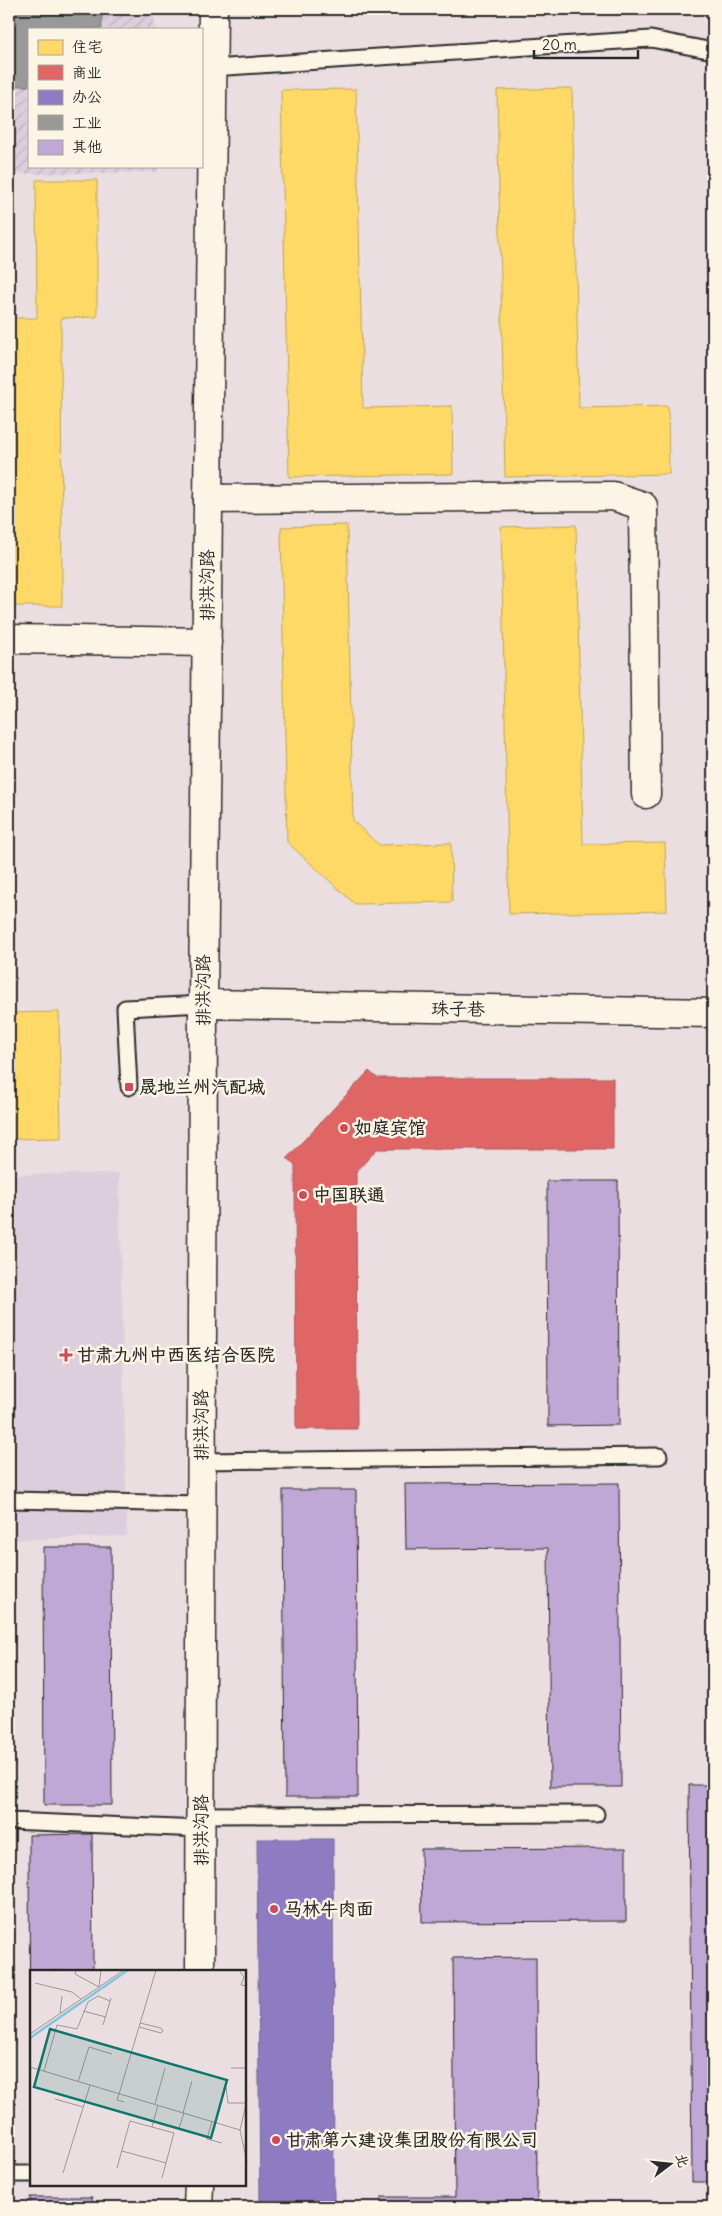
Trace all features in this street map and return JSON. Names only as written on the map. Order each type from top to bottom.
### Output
[{"type":"main road","name":"排洪沟路","points":[[200,1970],[203,1004],[213,9]]},
{"type":"main road","points":[[208,499],[613,496],[643,506],[646,794]]},
{"type":"main road","points":[[9,639],[206,642]]},
{"type":"main road","name":"珠子巷","points":[[203,1004],[713,1013]]},
{"type":"main road","points":[[198,2207],[199,2186]]},
{"type":"lane","points":[[212,68],[651,39],[713,50]]},
{"type":"lane","points":[[129,1088],[125,1008],[203,1004]]},
{"type":"lane","points":[[201,1462],[658,1456]]},
{"type":"lane","points":[[9,1500],[202,1504]]},
{"type":"lane","points":[[9,1821],[201,1822],[596,1814]]},
{"type":"lane","points":[[9,2174],[30,2174]]},
{"type":"shaded area","points":[[9,9],[154,9],[155,28],[28,28],[28,168],[158,168],[158,172],[9,174]]},
{"type":"shaded area","name":"甘肃九州中西医结合医院","points":[[119,1173],[127,1536],[9,1540],[9,1175]]},
{"type":"building: 住宅","points":[[572,88],[579,408],[668,406],[669,474],[505,477],[497,90]]},
{"type":"building: 住宅","points":[[356,89],[363,408],[452,406],[453,474],[289,477],[281,90]]},
{"type":"building: 住宅","points":[[36,180],[97,180],[97,317],[61,318],[62,606],[9,606],[9,318],[37,318]]},
{"type":"building: 住宅","points":[[347,525],[353,821],[379,845],[451,843],[452,902],[355,904],[287,842],[281,527]]},
{"type":"building: 住宅","points":[[576,525],[583,844],[665,843],[667,911],[509,914],[501,527]]},
{"type":"building: 住宅","points":[[59,1012],[61,1138],[9,1139],[9,1013]]},
{"type":"building: 商业","points":[[369,1071],[377,1078],[613,1078],[613,1149],[377,1149],[356,1172],[357,1429],[296,1429],[295,1165],[287,1158]]},
{"type":"building: 办公","points":[[257,1839],[333,1839],[334,2207],[260,2207]]},
{"type":"building: 工业","points":[[9,9],[102,9],[102,28],[28,28],[28,86],[9,86]]},
{"type":"building: 其他","points":[[547,1181],[618,1181],[619,1425],[548,1426]]},
{"type":"building: 其他","points":[[619,1483],[621,1787],[550,1787],[548,1548],[406,1549],[405,1484]]},
{"type":"building: 其他","points":[[283,1490],[356,1490],[358,1797],[285,1797]]},
{"type":"building: 其他","points":[[43,1547],[111,1547],[112,1805],[44,1805]]},
{"type":"building: 其他","points":[[689,1785],[713,1785],[713,2182],[692,2182]]},
{"type":"building: 其他","points":[[92,1834],[93,1970],[30,1970],[30,2090],[29,1835]]},
{"type":"building: 其他","points":[[626,1848],[626,1921],[422,1922],[421,1849]]},
{"type":"building: 其他","points":[[536,1957],[537,2207],[381,2207],[381,2197],[455,2197],[453,1958]]},
{"type":"building: 其他","points":[[30,2197],[92,2197],[92,2207],[30,2207]]},
{"type":"place","name":"晟地兰州汽配城","points":[[129,1087]]},
{"type":"place","name":"如庭宾馆","points":[[344,1128]]},
{"type":"place","name":"中国联通","points":[[303,1195]]},
{"type":"place","name":"甘肃九州中西医结合医院","points":[[66,1355]]},
{"type":"place","name":"马林牛肉面","points":[[274,1909]]},
{"type":"place","name":"甘肃第六建设集团股份有限公司","points":[[276,2140]]}]
